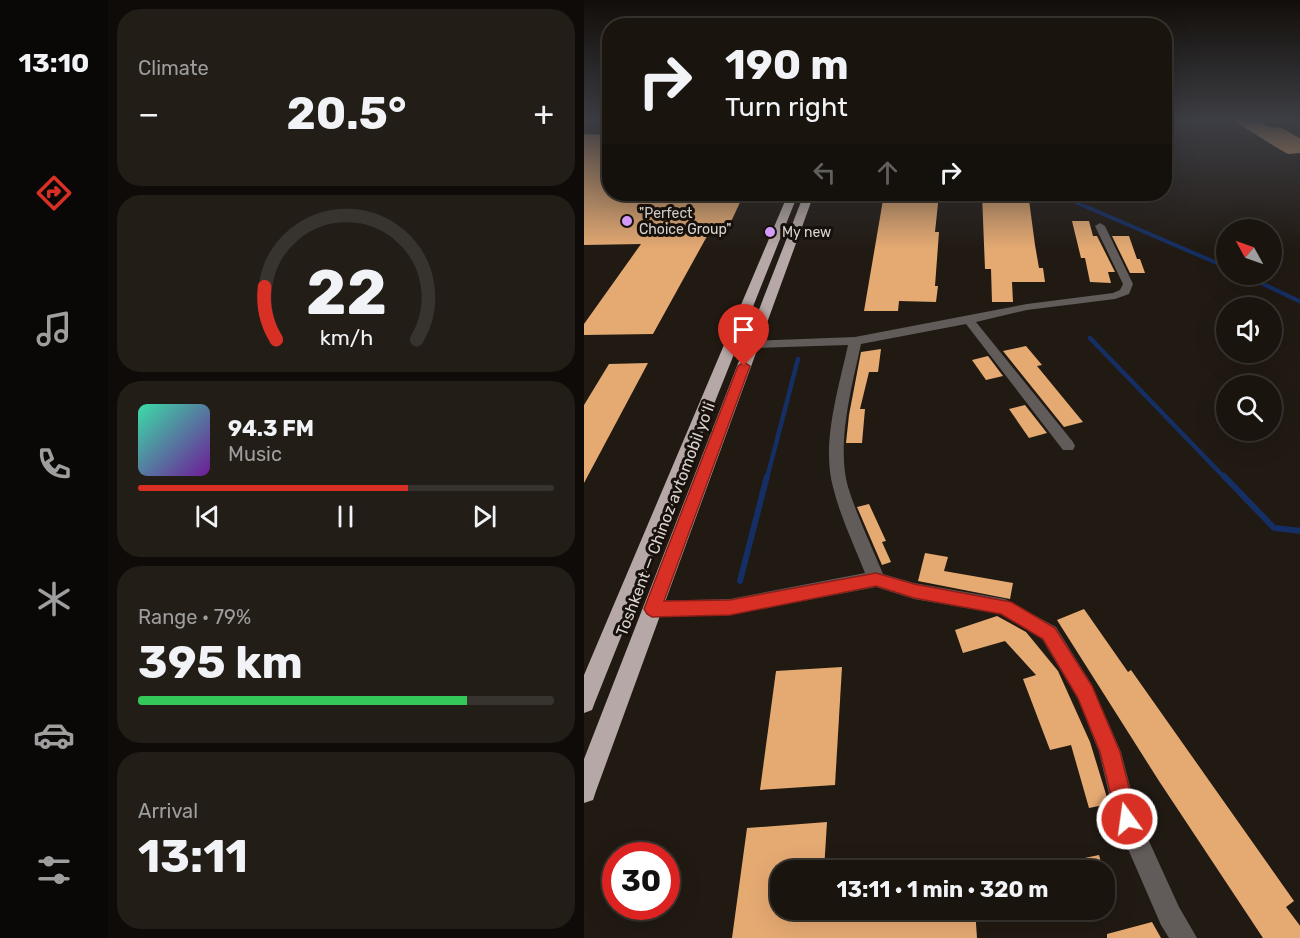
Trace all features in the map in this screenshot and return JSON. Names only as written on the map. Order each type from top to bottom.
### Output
[{"type":"highway","name":"Toshkent — Chinoz avtomobil yoʻli","points":[[584,702],[790,201]]},
{"type":"highway","name":"Toshkent — Chinoz avtomobil yoʻli","points":[[584,791],[806,201]]},
{"type":"street","points":[[752,344],[855,341],[1026,307],[1115,296],[1125,292],[1128,284],[1100,226]]},
{"type":"street","points":[[969,320],[1068,446]]},
{"type":"street","points":[[855,341],[842,406],[836,458],[840,486],[876,579]]},
{"type":"street","points":[[652,609],[730,607],[876,579],[914,591],[1005,607],[1049,633],[1085,692],[1110,752],[1127,819],[1170,916],[1184,938]]},
{"type":"building","points":[[584,163],[602,163],[602,201],[741,201],[728,228],[711,229],[653,334],[584,335],[584,324],[641,244],[584,245]]},
{"type":"building","points":[[883,201],[938,201],[935,232],[939,232],[936,302],[899,301],[898,311],[864,311]]},
{"type":"building","points":[[982,201],[1029,201],[1039,268],[1043,268],[1045,282],[1012,282],[1013,302],[992,302],[991,269],[985,269]]},
{"type":"building","points":[[1072,221],[1089,221],[1093,236],[1097,236],[1115,272],[1108,272],[1111,283],[1090,282],[1085,258],[1081,258]]},
{"type":"building","points":[[1112,236],[1129,236],[1145,273],[1130,273]]},
{"type":"building","points":[[1026,346],[1042,365],[1037,366],[1083,422],[1064,427],[1003,351]]},
{"type":"building","points":[[881,349],[878,372],[869,372],[860,409],[865,409],[862,443],[846,443],[861,352]]},
{"type":"building","points":[[988,356],[1003,376],[986,380],[972,360]]},
{"type":"building","points":[[648,363],[584,483],[584,405],[609,364]]},
{"type":"building","points":[[1025,405],[1047,433],[1029,438],[1009,409]]},
{"type":"building","points":[[869,504],[886,541],[882,542],[891,562],[882,565],[857,507]]},
{"type":"building","points":[[925,553],[948,557],[944,571],[1013,583],[1010,599],[918,581]]},
{"type":"building","points":[[1084,609],[1128,672],[1131,670],[1294,901],[1286,907],[1301,927],[1301,938],[1263,938],[1159,781],[1057,620]]},
{"type":"building","points":[[997,616],[1026,632],[1058,671],[1090,742],[1109,804],[1089,808],[1071,745],[1050,750],[1023,679],[1036,675],[1005,641],[963,653],[955,630]]},
{"type":"building","points":[[842,667],[835,785],[760,790],[776,671]]},
{"type":"building","points":[[827,822],[825,860],[770,860],[770,920],[976,920],[977,938],[732,938],[747,828]]},
{"type":"building","points":[[1099,855],[1100,860],[1075,860]]},
{"type":"building","points":[[1152,922],[1161,938],[1107,938],[1107,934]]},
{"type":"waterway","points":[[1072,201],[1091,209]]},
{"type":"waterway","points":[[1087,207],[1216,263]]},
{"type":"waterway","points":[[1265,285],[1301,302]]},
{"type":"waterway","points":[[1090,338],[1225,478]]},
{"type":"waterway","points":[[767,478],[798,359]]},
{"type":"waterway","points":[[740,581],[767,476]]},
{"type":"waterway","points":[[1224,476],[1274,528],[1301,531]]},
{"type":"place","name":"\"Perfect Choice Group\"","points":[[627,221]]},
{"type":"place","name":"My new","points":[[770,232]]},
{"type":"route","points":[[744,366],[652,609],[730,607],[876,579],[914,591],[1005,607],[1049,633],[1085,692],[1110,752],[1127,819]]}]
